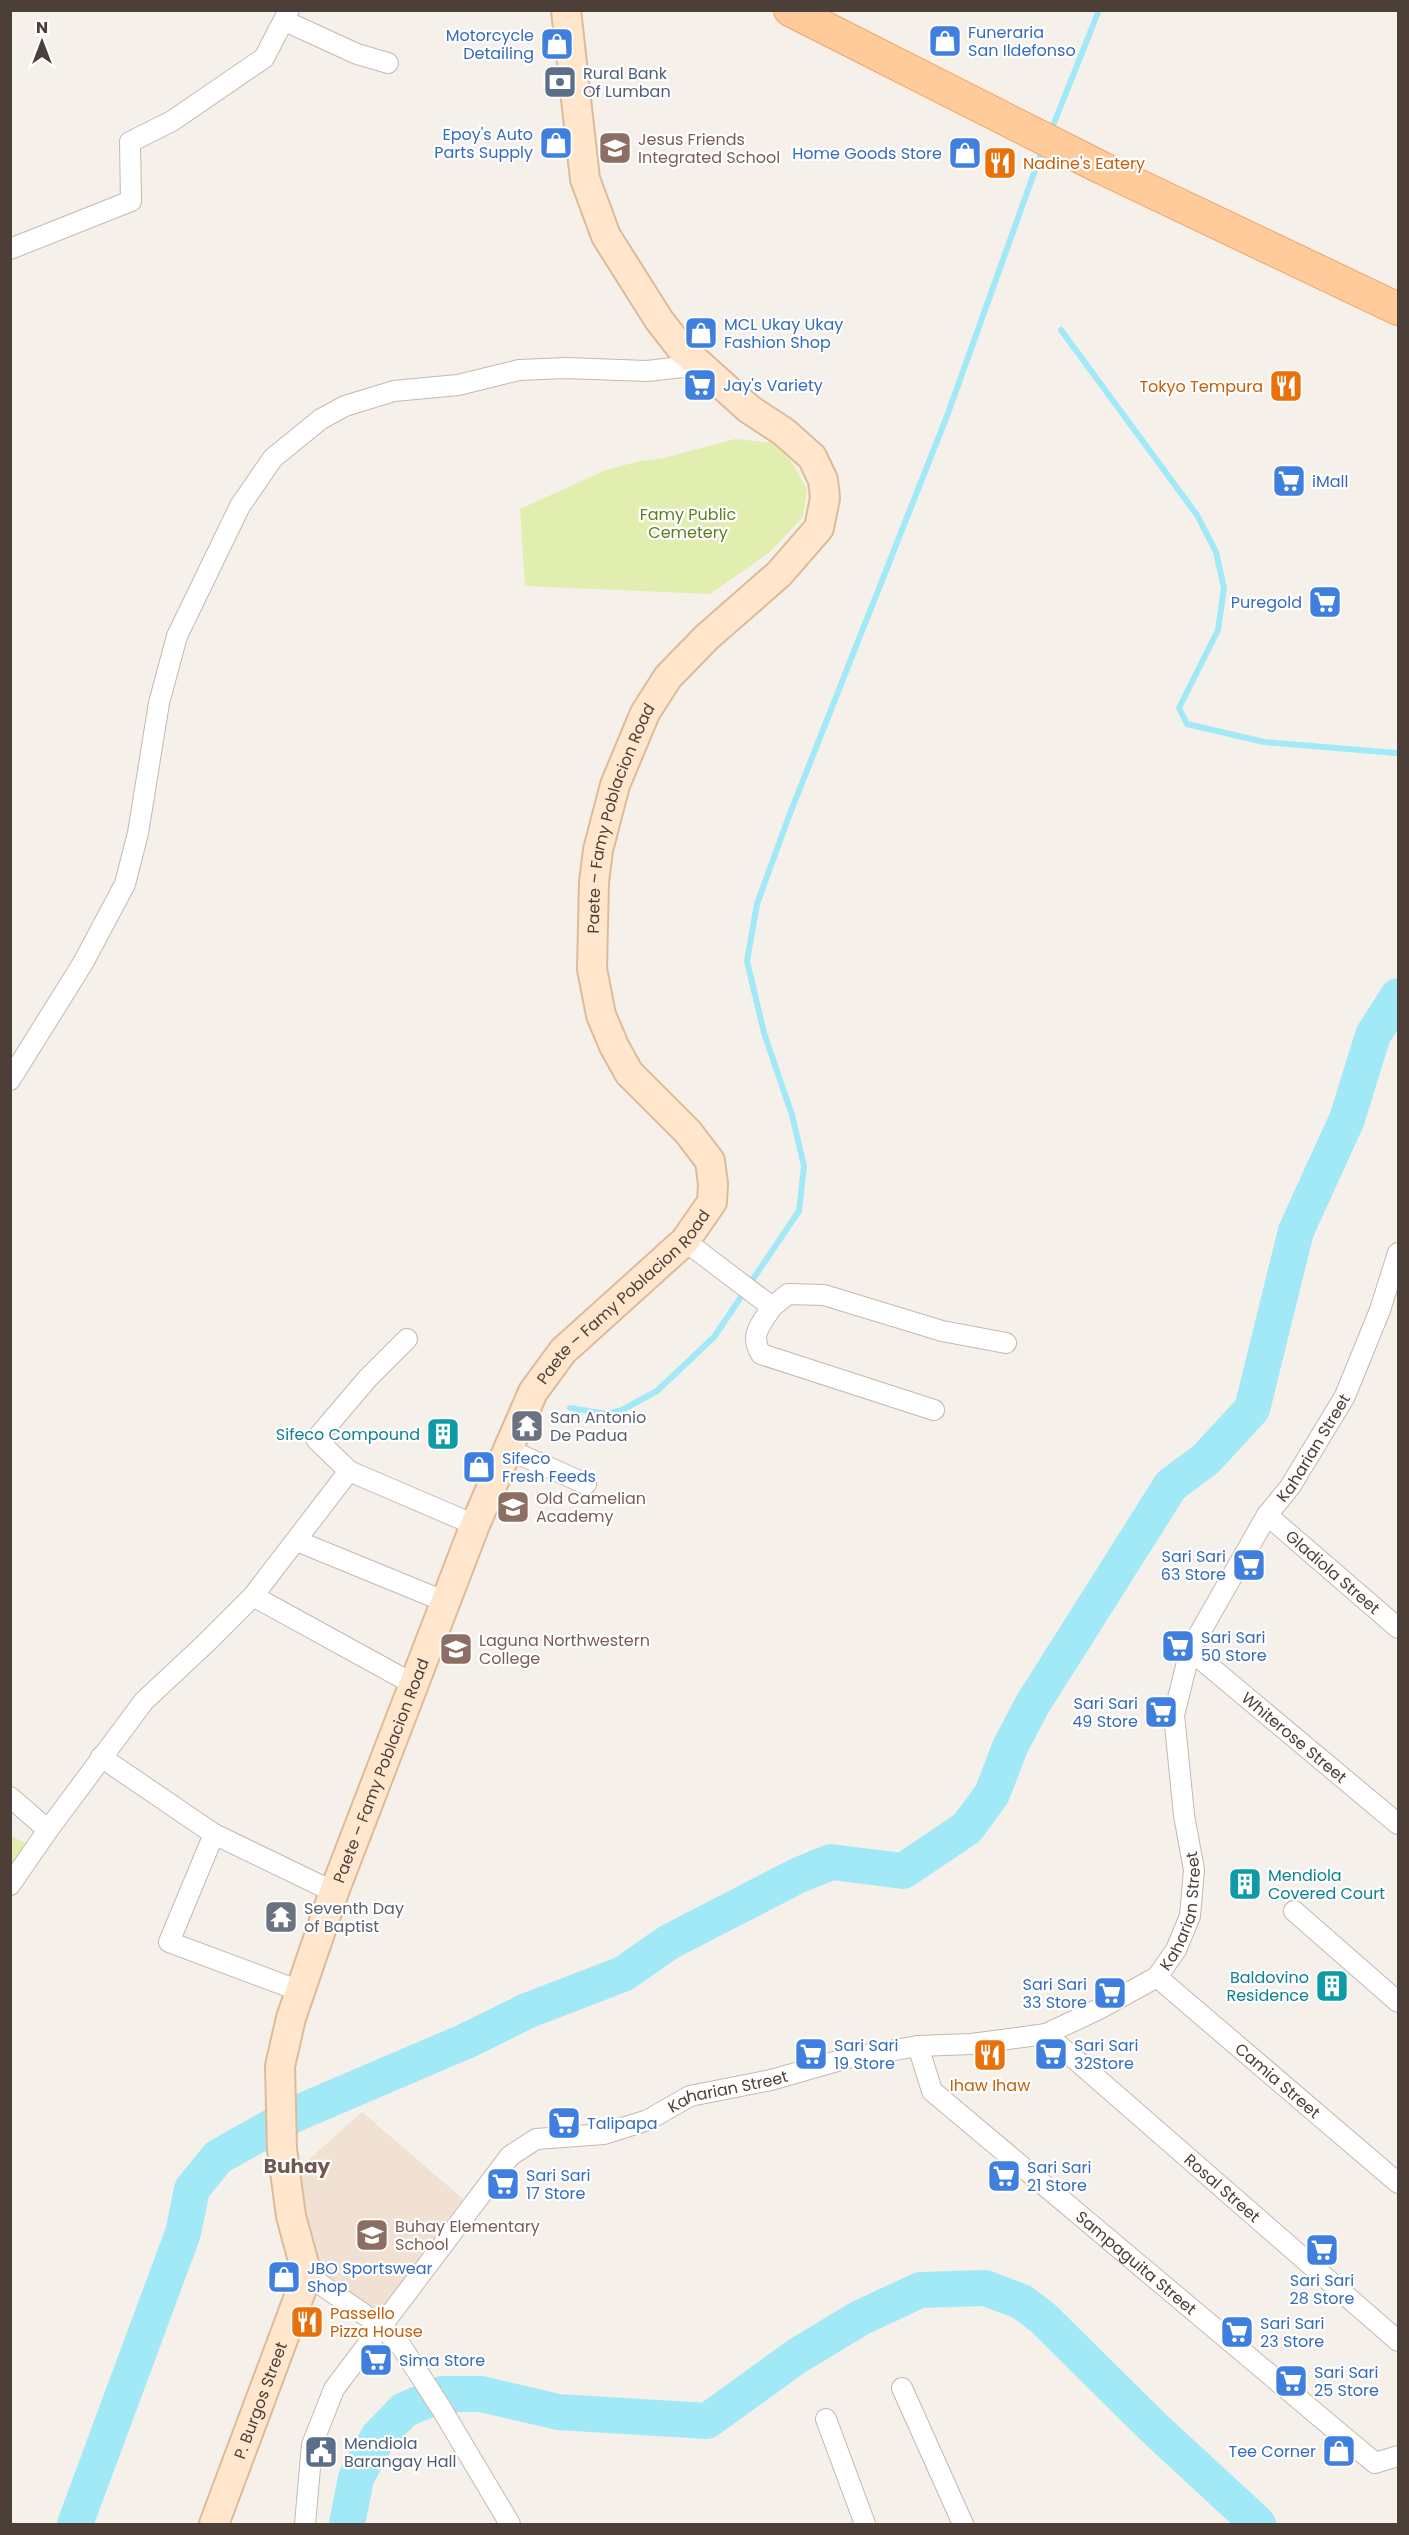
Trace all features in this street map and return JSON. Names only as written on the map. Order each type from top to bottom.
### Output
[{"type":"main road","name":"Paete – Famy Poblacion Road","points":[[307,2275],[291,2216],[282,2149],[280,2066],[291,2018],[334,1892],[475,1525],[533,1392],[563,1351],[685,1241],[712,1202],[713,1184],[710,1161],[688,1132],[629,1074],[601,1015],[592,969],[592,918],[598,850],[615,785],[645,713],[668,677],[707,637],[779,574],[819,528],[825,498],[823,480],[812,457],[784,432],[749,409],[680,347],[659,320],[606,236],[585,179],[566,10]]},
{"type":"main road","points":[[790,10],[1102,168],[1398,309]]},
{"type":"main road","name":"P. Burgos Street","points":[[214,2524],[307,2275]]},
{"type":"street","points":[[10,249],[131,201],[130,142],[172,121],[264,58],[287,16],[357,54],[388,63]]},
{"type":"street","points":[[10,1080],[83,963],[125,884],[138,833],[159,703],[177,636],[240,506],[273,458],[321,418],[345,406],[394,391],[458,385],[519,369],[646,371],[700,366]]},
{"type":"street","points":[[685,1241],[772,1307]]},
{"type":"street","name":"Kaharian Street","points":[[306,2524],[312,2445],[334,2389],[510,2156],[536,2139],[604,2134],[648,2120],[690,2096],[771,2080],[848,2058],[918,2046],[971,2044],[1046,2034],[1099,2009],[1157,1977],[1176,1950],[1190,1916],[1194,1870],[1184,1815],[1174,1715],[1190,1650],[1267,1515],[1290,1487],[1345,1396],[1380,1310],[1398,1253]]},
{"type":"street","points":[[934,1410],[761,1354],[755,1344],[756,1332],[772,1307],[788,1294],[824,1295],[942,1331],[1006,1343]]},
{"type":"street","points":[[407,1339],[368,1378],[316,1439],[349,1472],[475,1525]]},
{"type":"street","points":[[507,1449],[586,1484]]},
{"type":"street","points":[[10,1885],[144,1701],[254,1596],[349,1472]]},
{"type":"street","name":"Gladiola Street","points":[[1267,1515],[1398,1628]]},
{"type":"street","points":[[297,1541],[446,1602]]},
{"type":"street","points":[[254,1596],[415,1685]]},
{"type":"street","name":"Whiterose Street","points":[[1190,1650],[1398,1824]]},
{"type":"street","points":[[101,1757],[214,1834],[334,1892]]},
{"type":"street","points":[[10,1797],[48,1830]]},
{"type":"street","points":[[214,1834],[169,1942],[300,1991]]},
{"type":"street","points":[[1294,1911],[1398,2002]]},
{"type":"street","name":"Camia Street","points":[[1157,1977],[1398,2183]]},
{"type":"street","name":"Rosal Street","points":[[1046,2034],[1398,2341]]},
{"type":"street","name":"Sampaguita Street","points":[[918,2046],[932,2091],[1375,2463],[1398,2456]]},
{"type":"street","points":[[307,2275],[381,2326],[408,2355],[510,2524]]},
{"type":"street","points":[[902,2388],[963,2524]]},
{"type":"street","points":[[826,2419],[865,2524]]},
{"type":"shaded area","name":"Buhay Elementary School","points":[[362,2112],[463,2199],[379,2312],[313,2271],[296,2171]]},
{"type":"green space","name":"Famy Public Cemetery","points":[[735,439],[775,443],[793,464],[807,489],[803,517],[770,552],[710,594],[525,586],[520,509],[606,470],[664,458]]},
{"type":"green space","points":[[11,1836],[25,1843],[11,1881]]},
{"type":"waterway","points":[[1054,123],[1099,10]]},
{"type":"waterway","points":[[749,1285],[799,1211],[804,1166],[792,1115],[764,1033],[747,961],[757,904],[789,816],[947,416],[1043,148]]},
{"type":"waterway","points":[[1061,330],[1197,515],[1216,552],[1224,588],[1218,630],[1179,708],[1187,724],[1264,742],[1396,753]]},
{"type":"waterway","points":[[75,2524],[183,2233],[192,2189],[218,2157],[293,2115],[466,2041],[529,2010],[623,1974],[669,1942],[799,1875],[831,1862],[903,1871],[967,1828],[992,1794],[1010,1747],[1032,1705],[1171,1485],[1206,1459],[1252,1409],[1296,1231],[1347,1119],[1373,1035],[1398,996]]},
{"type":"waterway","points":[[570,1408],[607,1414],[622,1410],[657,1391],[714,1337],[741,1297]]},
{"type":"waterway","points":[[347,2524],[356,2478],[378,2437],[404,2410],[442,2394],[481,2394],[558,2412],[707,2421],[797,2356],[860,2318],[920,2290],[985,2288],[1022,2302],[1043,2318],[1152,2426],[1258,2524]]},
{"type":"place","name":"Funeraria San Ildefonso","points":[[945,41]]},
{"type":"place","name":"Motorcycle Detailing","points":[[557,44]]},
{"type":"place","name":"Rural Bank Of Lumban","points":[[560,82]]},
{"type":"place","name":"Epoy's Auto Parts Supply","points":[[556,143]]},
{"type":"place","name":"Jesus Friends Integrated School","points":[[615,148]]},
{"type":"place","name":"Home Goods Store","points":[[965,153]]},
{"type":"place","name":"Nadine's Eatery","points":[[1000,163]]},
{"type":"place","name":"MCL Ukay Ukay Fashion Shop","points":[[701,333]]},
{"type":"place","name":"Jay's Variety","points":[[700,385]]},
{"type":"place","name":"Tokyo Tempura","points":[[1286,386]]},
{"type":"place","name":"iMall","points":[[1289,481]]},
{"type":"place","name":"Puregold","points":[[1325,602]]},
{"type":"place","name":"San Antonio De Padua","points":[[527,1426]]},
{"type":"place","name":"Sifeco Compound","points":[[443,1434]]},
{"type":"place","name":"Sifeco Fresh Feeds","points":[[479,1467]]},
{"type":"place","name":"Old Camelian Academy","points":[[513,1507]]},
{"type":"place","name":"Sari Sari 63 Store","points":[[1249,1565]]},
{"type":"place","name":"Sari Sari 50 Store","points":[[1178,1646]]},
{"type":"place","name":"Laguna Northwestern College","points":[[456,1649]]},
{"type":"place","name":"Sari Sari 49 Store","points":[[1161,1712]]},
{"type":"place","name":"Mendiola Covered Court","points":[[1245,1884]]},
{"type":"place","name":"Seventh Day of Baptist","points":[[281,1917]]},
{"type":"place","name":"Baldovino Residence","points":[[1332,1986]]},
{"type":"place","name":"Sari Sari 33 Store","points":[[1110,1993]]},
{"type":"place","name":"Sari Sari 19 Store","points":[[811,2054]]},
{"type":"place","name":"Sari Sari 32Store","points":[[1051,2054]]},
{"type":"place","name":"Ihaw Ihaw","points":[[990,2055]]},
{"type":"place","name":"Talipapa","points":[[564,2123]]},
{"type":"place","name":"Sari Sari 21 Store","points":[[1004,2176]]},
{"type":"place","name":"Sari Sari 17 Store","points":[[503,2184]]},
{"type":"place","name":"Buhay Elementary School","points":[[372,2235]]},
{"type":"place","name":"Sari Sari 28 Store","points":[[1322,2250]]},
{"type":"place","name":"JBO Sportswear Shop","points":[[284,2277]]},
{"type":"place","name":"Passello Pizza House","points":[[307,2322]]},
{"type":"place","name":"Sari Sari 23 Store","points":[[1237,2332]]},
{"type":"place","name":"Sima Store","points":[[376,2360]]},
{"type":"place","name":"Sari Sari 25 Store","points":[[1291,2381]]},
{"type":"place","name":"Tee Corner","points":[[1339,2451]]},
{"type":"place","name":"Mendiola Barangay Hall","points":[[321,2452]]},
{"type":"district","name":"Buhay","points":[[297,2166]]}]
